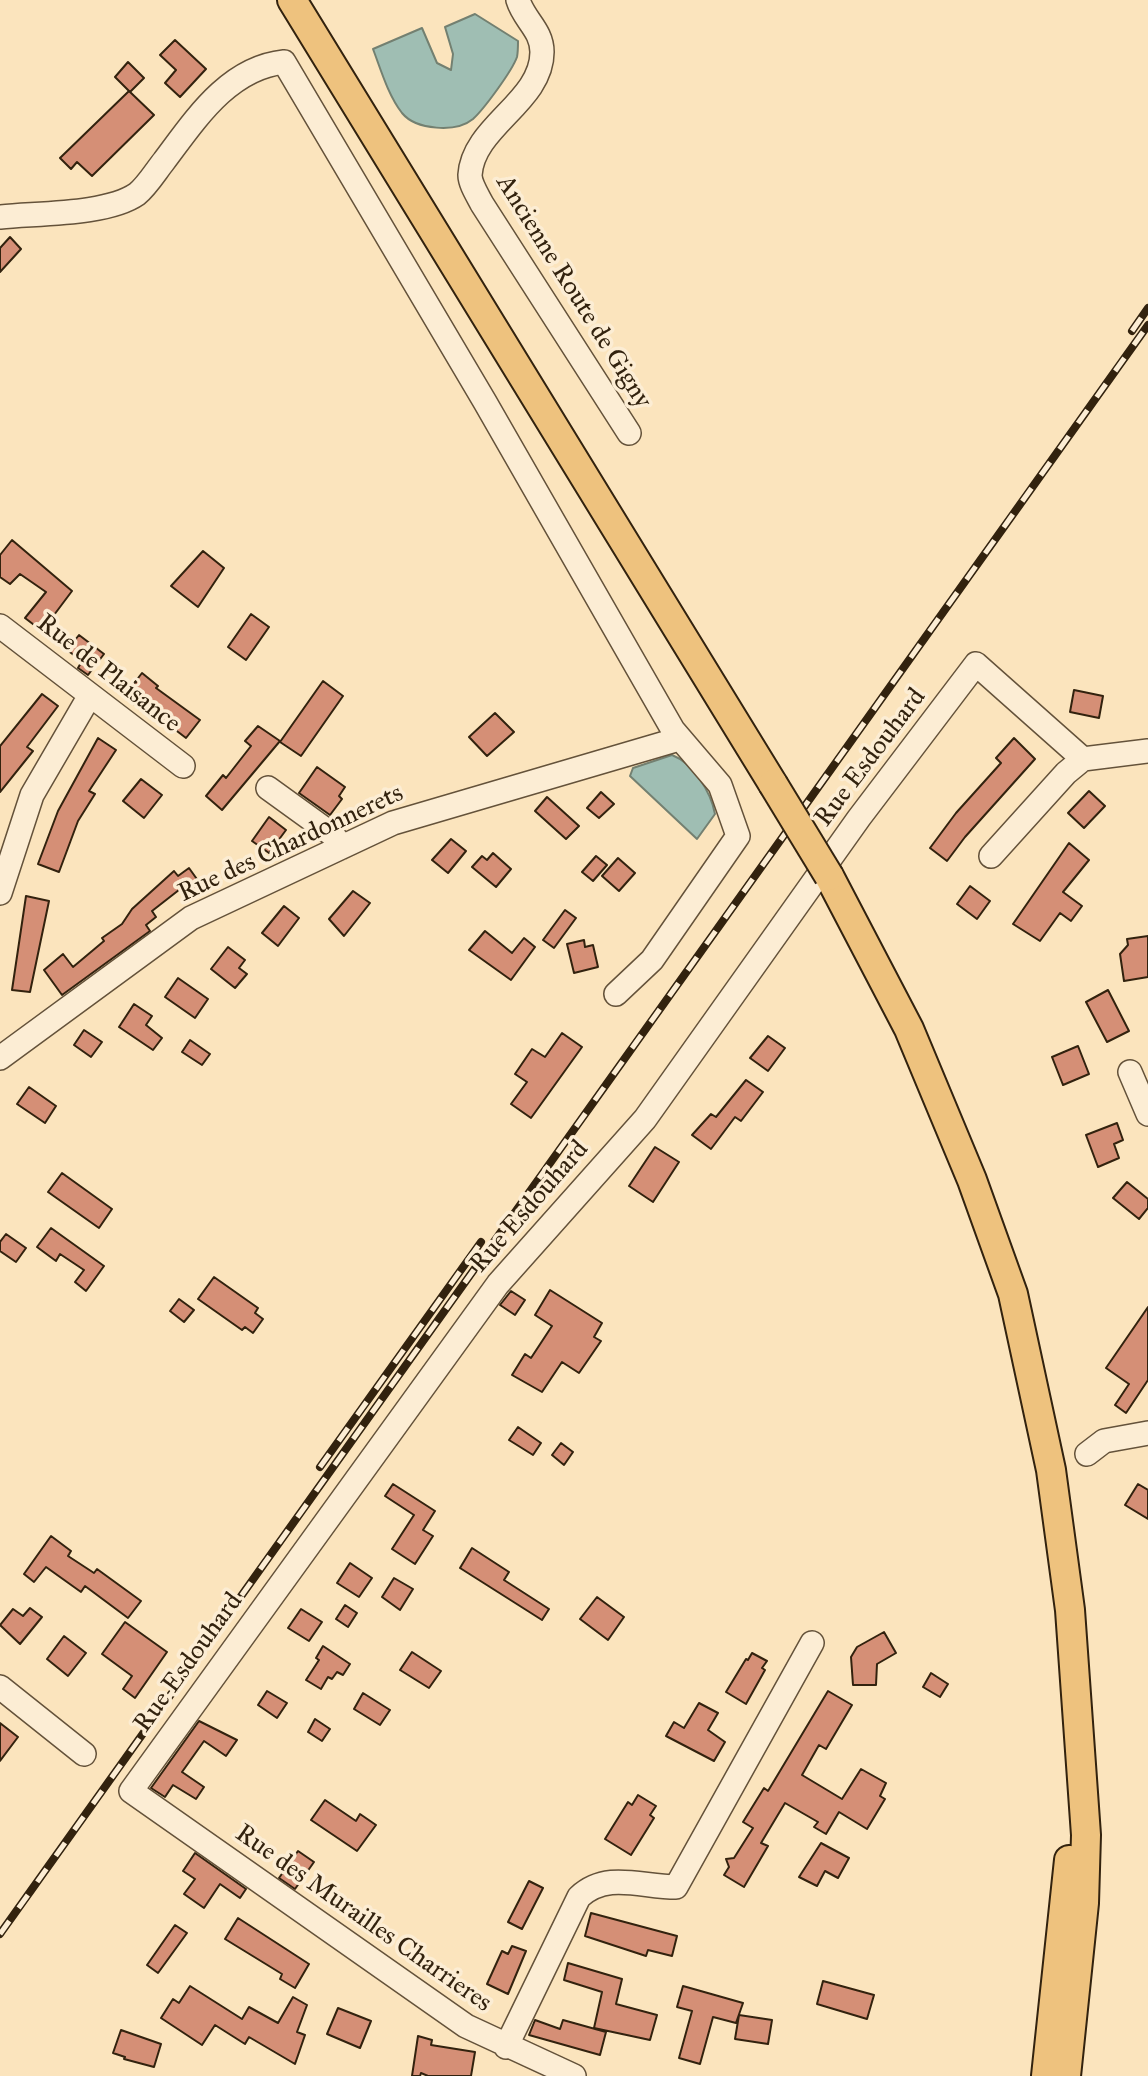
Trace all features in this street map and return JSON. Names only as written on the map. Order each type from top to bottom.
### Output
[{"type":"main road","points":[[292,0],[829,876],[879,967],[923,1060],[967,1168],[1013,1294],[1051,1470],[1070,1610],[1086,1835],[1084,1903],[1066,2076]]},
{"type":"main road","points":[[1046,2076],[1080,1774]]},
{"type":"street","name":"Ancienne Route de Gigny","points":[[517,0],[541,40],[541,65],[534,80],[475,154],[470,177],[482,204],[629,433]]},
{"type":"street","points":[[0,217],[100,207],[137,194],[215,99],[249,72],[269,64],[284,62],[485,402],[679,739],[720,785],[738,836],[652,960],[616,994]]},
{"type":"street","name":"Rue de Plaisance","points":[[0,626],[183,766]]},
{"type":"street","name":"Rue Esdouhard","points":[[131,1791],[498,1284],[645,1119],[859,818],[976,664],[1083,759]]},
{"type":"street","points":[[0,893],[32,795],[89,696]]},
{"type":"street","name":"Rue des Chardonnerets","points":[[5,1048],[191,918],[393,823],[679,739]]},
{"type":"street","points":[[991,856],[1066,772],[1083,759],[1148,751]]},
{"type":"street","points":[[268,788],[332,835],[342,847]]},
{"type":"street","points":[[1130,1072],[1148,1114]]},
{"type":"street","points":[[1087,1454],[1104,1441],[1148,1433]]},
{"type":"street","points":[[506,2047],[579,1897],[590,1886],[624,1882],[676,1887],[812,1643]]},
{"type":"street","points":[[0,1687],[84,1754]]},
{"type":"street","name":"Rue des Murailles Charrieres","points":[[131,1791],[455,2019],[506,2047],[574,2076]]},
{"type":"water","points":[[475,14],[518,41],[517,57],[510,71],[484,107],[466,123],[436,128],[408,119],[385,82],[373,49],[422,28],[437,63],[451,70],[453,54],[445,27]]},
{"type":"water","points":[[672,755],[694,771],[713,805],[715,814],[697,839],[630,776],[633,768]]},
{"type":"building","points":[[175,40],[206,69],[180,97],[165,83],[176,70],[160,55]]},
{"type":"building","points":[[128,62],[144,78],[130,92],[115,77]]},
{"type":"building","points":[[129,91],[154,115],[92,176],[77,162],[71,169],[60,158]]},
{"type":"building","points":[[10,237],[21,249],[0,272],[0,248]]},
{"type":"building","points":[[12,540],[72,591],[42,631],[25,618],[46,592],[20,574],[10,584],[0,577],[0,555]]},
{"type":"building","points":[[203,551],[224,568],[198,607],[171,586]]},
{"type":"building","points":[[251,614],[269,627],[246,660],[228,647]]},
{"type":"building","points":[[79,635],[104,654],[88,675],[78,668],[82,661],[67,650]]},
{"type":"building","points":[[142,673],[158,686],[156,688],[200,720],[186,738],[143,705],[140,709],[124,696]]},
{"type":"building","points":[[323,681],[343,696],[301,756],[280,742]]},
{"type":"building","points":[[1074,690],[1103,696],[1099,718],[1070,712]]},
{"type":"building","points":[[42,694],[58,706],[27,747],[33,751],[0,792],[0,746]]},
{"type":"building","points":[[495,713],[514,732],[487,756],[469,737]]},
{"type":"building","points":[[258,726],[280,741],[222,810],[206,796],[223,775],[226,778],[251,746],[245,741]]},
{"type":"building","points":[[98,738],[116,750],[89,791],[95,794],[78,821],[59,872],[38,864],[58,811]]},
{"type":"building","points":[[1014,738],[1035,759],[947,861],[930,848],[956,813],[1001,763],[996,758]]},
{"type":"building","points":[[317,767],[345,787],[339,796],[342,799],[330,815],[299,793]]},
{"type":"building","points":[[141,779],[162,795],[144,818],[123,801]]},
{"type":"building","points":[[1089,791],[1105,806],[1084,828],[1068,813]]},
{"type":"building","points":[[601,792],[614,804],[599,818],[587,808]]},
{"type":"building","points":[[547,797],[579,826],[566,839],[535,811]]},
{"type":"building","points":[[269,817],[286,830],[269,853],[252,841]]},
{"type":"building","points":[[451,839],[466,851],[448,873],[432,860]]},
{"type":"building","points":[[1069,843],[1089,860],[1063,892],[1082,906],[1071,921],[1060,913],[1040,941],[1013,924]]},
{"type":"building","points":[[493,853],[511,869],[496,887],[472,867],[482,856],[487,860]]},
{"type":"building","points":[[596,856],[607,865],[593,881],[582,872]]},
{"type":"building","points":[[618,858],[635,873],[619,891],[602,876]]},
{"type":"building","points":[[189,868],[204,889],[193,897],[184,886],[152,911],[156,917],[146,925],[150,931],[62,995],[44,970],[63,954],[73,967],[104,941],[102,938],[122,924],[132,909],[174,871],[178,876]]},
{"type":"building","points":[[970,886],[990,901],[977,919],[957,904]]},
{"type":"building","points":[[353,891],[370,903],[344,936],[329,919]]},
{"type":"building","points":[[26,896],[49,901],[30,992],[12,990]]},
{"type":"building","points":[[284,906],[299,918],[278,946],[262,933]]},
{"type":"building","points":[[565,910],[576,918],[554,948],[543,940]]},
{"type":"building","points":[[485,931],[512,953],[524,938],[535,947],[511,980],[469,950]]},
{"type":"building","points":[[1148,936],[1148,977],[1124,981],[1120,954],[1128,945],[1127,939]]},
{"type":"building","points":[[584,940],[585,947],[593,945],[598,967],[574,973],[567,944]]},
{"type":"building","points":[[228,947],[245,960],[239,968],[247,974],[235,988],[211,969]]},
{"type":"building","points":[[178,978],[208,999],[195,1018],[165,997]]},
{"type":"building","points":[[1108,990],[1129,1031],[1107,1042],[1086,1002]]},
{"type":"building","points":[[134,1004],[152,1016],[146,1025],[162,1038],[153,1050],[119,1027]]},
{"type":"building","points":[[84,1030],[102,1042],[91,1057],[74,1045]]},
{"type":"building","points":[[562,1033],[582,1047],[531,1118],[511,1104],[527,1082],[515,1074],[532,1049],[545,1057]]},
{"type":"building","points":[[768,1036],[785,1048],[768,1071],[750,1058]]},
{"type":"building","points":[[190,1040],[210,1054],[202,1065],[182,1052]]},
{"type":"building","points":[[1078,1046],[1089,1074],[1063,1085],[1052,1057]]},
{"type":"building","points":[[746,1080],[763,1092],[741,1121],[735,1117],[711,1149],[692,1135],[711,1114],[716,1117]]},
{"type":"building","points":[[29,1087],[56,1106],[45,1123],[17,1104]]},
{"type":"building","points":[[1117,1123],[1123,1140],[1114,1144],[1119,1158],[1098,1167],[1086,1135]]},
{"type":"building","points":[[655,1147],[679,1162],[653,1202],[629,1186]]},
{"type":"building","points":[[62,1173],[112,1209],[99,1228],[48,1192]]},
{"type":"building","points":[[1127,1182],[1148,1199],[1148,1208],[1139,1219],[1113,1198]]},
{"type":"building","points":[[51,1228],[104,1266],[86,1291],[75,1282],[84,1270],[60,1254],[56,1261],[37,1247]]},
{"type":"building","points":[[6,1234],[26,1248],[16,1262],[0,1251],[0,1242]]},
{"type":"building","points":[[214,1277],[258,1308],[255,1313],[263,1319],[253,1333],[245,1327],[242,1330],[198,1299]]},
{"type":"building","points":[[550,1290],[602,1323],[594,1337],[601,1341],[579,1373],[562,1362],[542,1392],[512,1375],[525,1354],[531,1358],[552,1326],[535,1315]]},
{"type":"building","points":[[511,1291],[525,1300],[515,1315],[500,1305]]},
{"type":"building","points":[[179,1299],[194,1310],[184,1322],[170,1311]]},
{"type":"building","points":[[1148,1307],[1148,1380],[1126,1413],[1115,1405],[1129,1384],[1106,1368]]},
{"type":"building","points":[[518,1427],[541,1443],[533,1455],[509,1440]]},
{"type":"building","points":[[561,1443],[573,1452],[564,1465],[552,1455]]},
{"type":"building","points":[[393,1484],[435,1511],[423,1530],[433,1536],[415,1564],[392,1549],[414,1515],[385,1496]]},
{"type":"building","points":[[1138,1484],[1148,1490],[1148,1519],[1125,1505]]},
{"type":"building","points":[[51,1536],[71,1551],[68,1556],[94,1573],[97,1569],[141,1601],[128,1618],[85,1586],[81,1592],[46,1567],[34,1582],[24,1574]]},
{"type":"building","points":[[472,1548],[509,1572],[504,1580],[549,1609],[542,1620],[460,1568]]},
{"type":"building","points":[[350,1563],[372,1578],[359,1597],[337,1583]]},
{"type":"building","points":[[394,1578],[413,1589],[400,1610],[382,1597]]},
{"type":"building","points":[[597,1597],[624,1617],[608,1640],[580,1619]]},
{"type":"building","points":[[345,1605],[357,1613],[348,1627],[336,1619]]},
{"type":"building","points":[[30,1608],[42,1617],[20,1644],[0,1625],[13,1609],[23,1616]]},
{"type":"building","points":[[301,1609],[322,1622],[309,1641],[288,1628]]},
{"type":"building","points":[[125,1622],[167,1652],[135,1698],[123,1689],[132,1676],[102,1654]]},
{"type":"building","points":[[884,1632],[896,1653],[877,1664],[876,1685],[853,1685],[851,1657],[857,1647]]},
{"type":"building","points":[[64,1636],[86,1653],[68,1676],[47,1659]]},
{"type":"building","points":[[323,1646],[350,1664],[343,1675],[337,1672],[332,1679],[328,1677],[321,1689],[306,1680],[319,1660],[316,1658]]},
{"type":"building","points":[[412,1652],[441,1671],[429,1688],[400,1670]]},
{"type":"building","points":[[752,1653],[767,1661],[762,1668],[765,1670],[746,1704],[726,1692]]},
{"type":"building","points":[[931,1673],[948,1684],[940,1697],[923,1687]]},
{"type":"building","points":[[267,1691],[287,1703],[277,1718],[258,1705]]},
{"type":"building","points":[[828,1691],[852,1705],[826,1749],[819,1745],[802,1775],[842,1799],[861,1769],[886,1783],[880,1796],[885,1799],[867,1829],[839,1812],[826,1834],[814,1827],[818,1822],[785,1803],[761,1843],[768,1846],[744,1887],[724,1875],[729,1867],[726,1859],[734,1858],[753,1828],[743,1822],[764,1788],[768,1791]]},
{"type":"building","points":[[363,1693],[390,1710],[380,1725],[354,1709]]},
{"type":"building","points":[[699,1703],[718,1713],[708,1730],[725,1742],[714,1761],[666,1736],[674,1722],[684,1728]]},
{"type":"building","points":[[315,1719],[330,1729],[322,1741],[308,1732]]},
{"type":"building","points":[[199,1721],[237,1740],[226,1756],[204,1741],[182,1772],[204,1787],[196,1799],[173,1785],[165,1797],[151,1788]]},
{"type":"building","points":[[0,1723],[18,1737],[0,1761]]},
{"type":"building","points":[[638,1795],[656,1806],[650,1815],[654,1818],[631,1855],[605,1839],[628,1802],[632,1805]]},
{"type":"building","points":[[325,1800],[356,1821],[360,1814],[376,1825],[357,1851],[311,1820]]},
{"type":"building","points":[[821,1843],[849,1858],[838,1878],[825,1871],[817,1886],[799,1877]]},
{"type":"building","points":[[298,1851],[314,1862],[295,1889],[279,1878]]},
{"type":"building","points":[[195,1853],[246,1889],[240,1898],[220,1884],[204,1908],[184,1894],[195,1879],[183,1871]]},
{"type":"building","points":[[529,1881],[543,1888],[522,1929],[508,1922]]},
{"type":"building","points":[[591,1913],[677,1936],[672,1956],[648,1950],[646,1956],[585,1936]]},
{"type":"building","points":[[238,1918],[309,1964],[295,1988],[280,1979],[282,1974],[225,1939]]},
{"type":"building","points":[[175,1925],[187,1933],[158,1973],[147,1965]]},
{"type":"building","points":[[512,1946],[526,1951],[508,1994],[487,1984],[502,1951],[508,1954]]},
{"type":"building","points":[[568,1963],[622,1979],[616,2004],[657,2015],[650,2040],[594,2028],[602,1992],[564,1980]]},
{"type":"building","points":[[823,1981],[874,1995],[867,2019],[817,2004]]},
{"type":"building","points":[[190,1986],[242,2019],[249,2007],[278,2023],[293,1997],[307,2005],[297,2032],[305,2035],[295,2064],[249,2037],[245,2044],[215,2025],[202,2045],[161,2018],[173,1999],[179,2003]]},
{"type":"building","points":[[683,1986],[743,2003],[736,2023],[713,2017],[700,2064],[679,2058],[692,2011],[677,2007]]},
{"type":"building","points":[[338,2008],[371,2021],[360,2048],[327,2034]]},
{"type":"building","points":[[739,2015],[772,2020],[768,2044],[735,2039]]},
{"type":"building","points":[[535,2020],[560,2029],[563,2020],[606,2032],[600,2055],[529,2035]]},
{"type":"building","points":[[121,2030],[161,2044],[154,2067],[124,2059],[125,2057],[113,2053]]},
{"type":"building","points":[[418,2036],[432,2040],[431,2045],[475,2052],[471,2076],[428,2076],[421,2073],[420,2076],[412,2076]]},
{"type":"railway","points":[[1132,331],[1148,308]]},
{"type":"railway","points":[[0,1934],[1148,325]]},
{"type":"railway","points":[[320,1467],[481,1242]]}]
